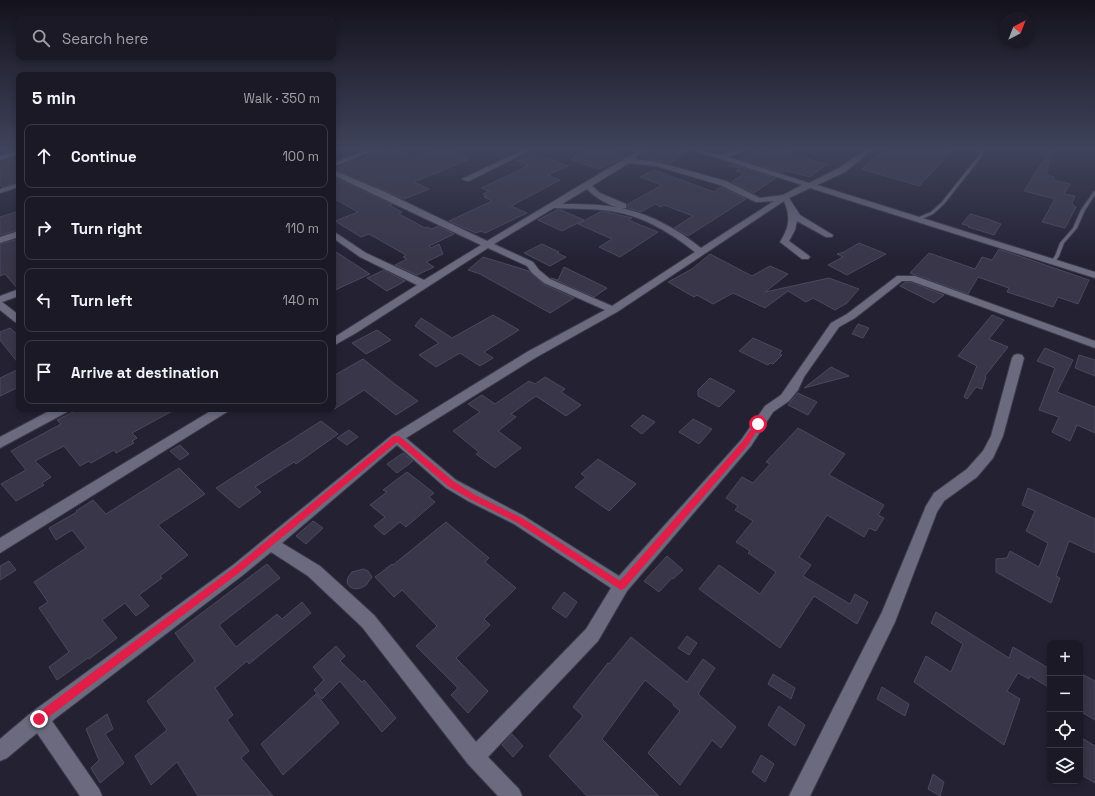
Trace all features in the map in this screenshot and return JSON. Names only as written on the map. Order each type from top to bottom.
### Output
[{"type":"street","points":[[0,191],[12,187]]},
{"type":"street","points":[[370,187],[486,245],[530,264],[533,266],[535,272],[547,281],[612,310]]},
{"type":"street","points":[[336,341],[486,245],[584,187]]},
{"type":"street","points":[[589,187],[597,195],[628,208],[636,215]]},
{"type":"street","points":[[732,187],[759,200],[785,197]]},
{"type":"street","points":[[1,746],[238,570],[397,438],[531,355],[612,310],[785,197],[805,187]]},
{"type":"street","points":[[821,187],[1095,275]]},
{"type":"street","points":[[785,197],[791,207],[793,219],[792,231],[784,242],[805,257]]},
{"type":"street","points":[[554,206],[614,209],[636,215],[672,230],[700,252]]},
{"type":"street","points":[[792,211],[797,217],[829,235]]},
{"type":"street","points":[[0,240],[16,235]]},
{"type":"street","points":[[336,236],[363,255],[424,284]]},
{"type":"street","points":[[475,757],[592,635],[621,586],[746,443],[769,409],[785,398],[794,387],[799,376],[835,324],[851,316],[900,278],[912,278],[1095,345]]},
{"type":"street","points":[[0,300],[16,293]]},
{"type":"street","points":[[0,305],[16,318]]},
{"type":"street","points":[[799,796],[889,616],[931,510],[939,497],[972,473],[988,454],[997,436],[1018,358]]},
{"type":"street","points":[[0,443],[57,412]]},
{"type":"street","points":[[0,546],[218,412]]},
{"type":"street","points":[[397,438],[451,484],[480,501],[519,520],[621,586]]},
{"type":"street","points":[[270,543],[314,571],[368,621],[475,757],[512,796]]},
{"type":"street","points":[[39,719],[92,796]]},
{"type":"lane","points":[[918,219],[932,213],[943,203],[956,187]]},
{"type":"lane","points":[[1053,261],[1057,256],[1062,243],[1075,228],[1083,210],[1095,192]]},
{"type":"building","points":[[336,187],[355,187],[392,204],[389,205],[402,212],[399,214],[425,228],[427,227],[432,229],[438,226],[454,234],[429,246],[431,248],[439,244],[443,254],[426,262],[434,267],[417,275],[395,265],[407,259],[403,257],[406,255],[369,234],[361,237],[336,222],[358,212],[336,200]]},
{"type":"building","points":[[376,187],[425,187],[429,189],[404,199]]},
{"type":"building","points":[[547,187],[511,206],[527,213],[485,233],[481,231],[476,233],[449,221],[492,201],[484,197],[487,196],[483,194],[489,191],[481,188]]},
{"type":"building","points":[[658,187],[701,187],[714,192],[721,187],[746,199],[688,236],[674,228],[693,216],[664,205],[661,207],[655,204],[641,212],[628,208],[628,204]]},
{"type":"building","points":[[742,187],[763,187],[754,193]]},
{"type":"building","points":[[1026,187],[1068,187],[1064,194],[1075,196],[1072,204],[1076,207],[1065,228],[1042,222],[1055,199],[1024,191]]},
{"type":"building","points":[[557,210],[561,210],[584,220],[562,231],[538,220]]},
{"type":"building","points":[[602,211],[632,218],[628,220],[658,232],[620,257],[599,247],[612,239],[578,224]]},
{"type":"building","points":[[16,212],[16,231],[0,235],[0,217]]},
{"type":"building","points":[[970,214],[1001,224],[994,235],[968,227],[969,226],[962,224]]},
{"type":"building","points":[[16,240],[16,287],[5,274],[0,276],[0,244]]},
{"type":"building","points":[[859,243],[886,254],[847,275],[828,265],[843,257],[837,254],[844,252]]},
{"type":"building","points":[[542,244],[566,257],[550,266],[524,253]]},
{"type":"building","points":[[999,249],[1089,280],[1078,304],[1058,297],[1053,307],[1007,292],[1009,288],[978,277],[968,294],[910,273],[929,253],[975,269],[982,257],[992,260]]},
{"type":"building","points":[[336,252],[370,274],[336,290]]},
{"type":"building","points":[[710,254],[752,276],[770,266],[788,274],[765,292],[829,278],[859,289],[847,303],[835,310],[813,298],[806,302],[788,291],[765,308],[733,293],[713,304],[697,295],[694,297],[668,282],[692,269]]},
{"type":"building","points":[[483,257],[529,271],[543,284],[574,298],[550,313],[480,274],[468,270]]},
{"type":"building","points":[[564,267],[607,288],[594,297],[551,278],[558,280]]},
{"type":"building","points":[[384,270],[405,281],[387,291],[367,278]]},
{"type":"building","points":[[906,282],[911,282],[944,295],[934,303],[900,286]]},
{"type":"building","points":[[493,315],[519,330],[484,352],[493,358],[480,366],[460,353],[436,367],[419,355],[439,343],[415,326],[421,318],[452,338]]},
{"type":"building","points":[[992,315],[1004,320],[989,339],[1008,347],[985,376],[982,389],[976,387],[967,399],[964,397],[977,366],[958,356]]},
{"type":"building","points":[[858,324],[869,328],[863,338],[852,334]]},
{"type":"building","points":[[10,328],[16,333],[16,360],[0,340],[0,332]]},
{"type":"building","points":[[377,330],[391,340],[366,354],[352,343]]},
{"type":"building","points":[[753,338],[782,351],[779,354],[782,355],[773,364],[770,363],[768,365],[739,351]]},
{"type":"building","points":[[1045,348],[1073,360],[1057,392],[1095,407],[1095,433],[1077,425],[1070,441],[1052,432],[1059,417],[1039,410],[1055,368],[1037,361]]},
{"type":"building","points":[[1079,355],[1095,360],[1095,376],[1075,368]]},
{"type":"building","points":[[363,359],[418,401],[396,415],[364,390],[336,408],[336,374]]},
{"type":"building","points":[[831,367],[849,376],[804,388]]},
{"type":"building","points":[[16,370],[16,388],[0,396],[0,378]]},
{"type":"building","points":[[545,377],[565,389],[561,392],[581,405],[566,416],[536,396],[511,414],[516,417],[498,431],[521,448],[495,468],[476,454],[479,452],[453,431],[480,412],[468,404],[482,395],[495,404],[529,381],[535,384]]},
{"type":"building","points":[[710,378],[735,391],[719,407],[698,396],[698,390]]},
{"type":"building","points":[[798,393],[817,402],[808,415],[788,405]]},
{"type":"building","points":[[73,412],[170,412],[132,433],[137,438],[132,441],[134,443],[116,453],[114,450],[91,463],[89,461],[80,466],[64,446],[35,461],[51,477],[42,483],[44,485],[16,501],[1,484],[26,470],[11,451],[61,424],[57,420]]},
{"type":"building","points":[[643,415],[655,422],[642,434],[631,426]]},
{"type":"building","points":[[693,419],[712,429],[699,444],[679,432]]},
{"type":"building","points":[[321,421],[338,434],[296,464],[294,462],[255,487],[261,492],[239,508],[216,488]]},
{"type":"building","points":[[798,428],[845,454],[829,475],[884,505],[878,515],[884,518],[876,531],[869,528],[864,537],[827,515],[799,557],[811,565],[803,576],[850,604],[855,594],[868,602],[857,624],[814,596],[780,648],[699,589],[719,565],[760,594],[776,572],[748,553],[750,551],[736,542],[753,521],[735,510],[738,506],[726,498],[742,477],[753,483],[770,464],[766,462]]},
{"type":"building","points":[[349,430],[358,437],[347,445],[337,438]]},
{"type":"building","points":[[180,445],[189,454],[180,460],[170,451]]},
{"type":"building","points":[[403,453],[413,461],[397,473],[387,464]]},
{"type":"building","points":[[598,459],[636,484],[609,511],[575,487],[586,477],[581,474]]},
{"type":"building","points":[[179,468],[205,494],[158,525],[188,555],[160,576],[162,578],[139,595],[149,606],[136,616],[125,603],[102,620],[117,638],[57,680],[49,667],[69,652],[39,608],[48,602],[34,582],[86,548],[72,530],[56,540],[49,528],[77,512],[76,511],[93,500],[106,514]]},
{"type":"building","points":[[407,472],[434,493],[429,497],[435,502],[406,527],[400,522],[384,535],[374,526],[385,517],[370,505],[387,492],[383,490]]},
{"type":"building","points":[[1028,488],[1095,519],[1095,553],[1069,541],[1056,576],[1060,578],[1051,603],[996,572],[996,559],[1007,558],[1010,551],[1039,567],[1048,543],[1026,531],[1035,511],[1022,505]]},
{"type":"building","points":[[313,521],[323,528],[306,544],[296,536]]},
{"type":"building","points":[[446,522],[489,558],[485,562],[516,588],[484,619],[490,625],[456,658],[488,691],[468,713],[451,695],[458,688],[416,646],[437,626],[402,590],[394,597],[375,577],[392,564],[393,565]]},
{"type":"building","points":[[667,556],[683,570],[673,579],[672,578],[659,592],[644,581]]},
{"type":"building","points":[[9,561],[16,570],[0,580],[0,566]]},
{"type":"building","points":[[267,564],[280,578],[219,625],[236,647],[277,614],[282,619],[302,602],[311,613],[249,664],[247,661],[215,688],[233,715],[227,720],[249,751],[241,758],[273,796],[198,796],[177,762],[151,785],[135,756],[167,730],[147,701],[195,661],[175,633]]},
{"type":"building","points":[[363,569],[368,571],[372,577],[366,585],[361,588],[355,589],[350,587],[347,583],[348,577],[352,572]]},
{"type":"building","points":[[564,592],[577,602],[566,618],[552,608]]},
{"type":"building","points":[[936,612],[1009,658],[1013,647],[1047,667],[1047,686],[1030,676],[1029,679],[1018,673],[1007,691],[1020,699],[1004,745],[914,682],[926,656],[951,672],[963,644],[931,623]]},
{"type":"building","points":[[687,636],[697,643],[689,655],[678,648]]},
{"type":"building","points":[[631,637],[687,682],[703,659],[715,668],[698,694],[736,727],[721,748],[712,740],[680,785],[648,753],[680,711],[673,705],[674,704],[645,680],[602,739],[659,796],[587,796],[549,756],[583,716],[573,707]]},
{"type":"building","points":[[336,646],[345,656],[340,661],[362,682],[364,680],[396,718],[382,732],[340,681],[322,699],[314,690],[324,680],[313,667]]},
{"type":"building","points":[[773,674],[795,688],[791,699],[768,684]]},
{"type":"building","points":[[1083,675],[1095,681],[1095,720],[1083,713]]},
{"type":"building","points":[[882,687],[909,704],[905,716],[877,699]]},
{"type":"building","points":[[316,694],[339,723],[283,775],[261,744]]},
{"type":"building","points":[[779,706],[805,725],[795,746],[768,725]]},
{"type":"building","points":[[107,714],[113,729],[105,734],[124,763],[100,783],[91,768],[99,760],[86,729]]},
{"type":"building","points":[[512,734],[523,746],[513,757],[502,745]]},
{"type":"building","points":[[1083,739],[1095,746],[1095,783],[1083,776]]},
{"type":"building","points":[[761,755],[774,764],[765,782],[752,772]]},
{"type":"building","points":[[933,774],[944,782],[940,796],[928,789]]},
{"type":"route","points":[[39,719],[238,570],[397,438],[451,484],[500,512],[519,520],[532,530],[621,586],[746,443],[758,424]]}]
